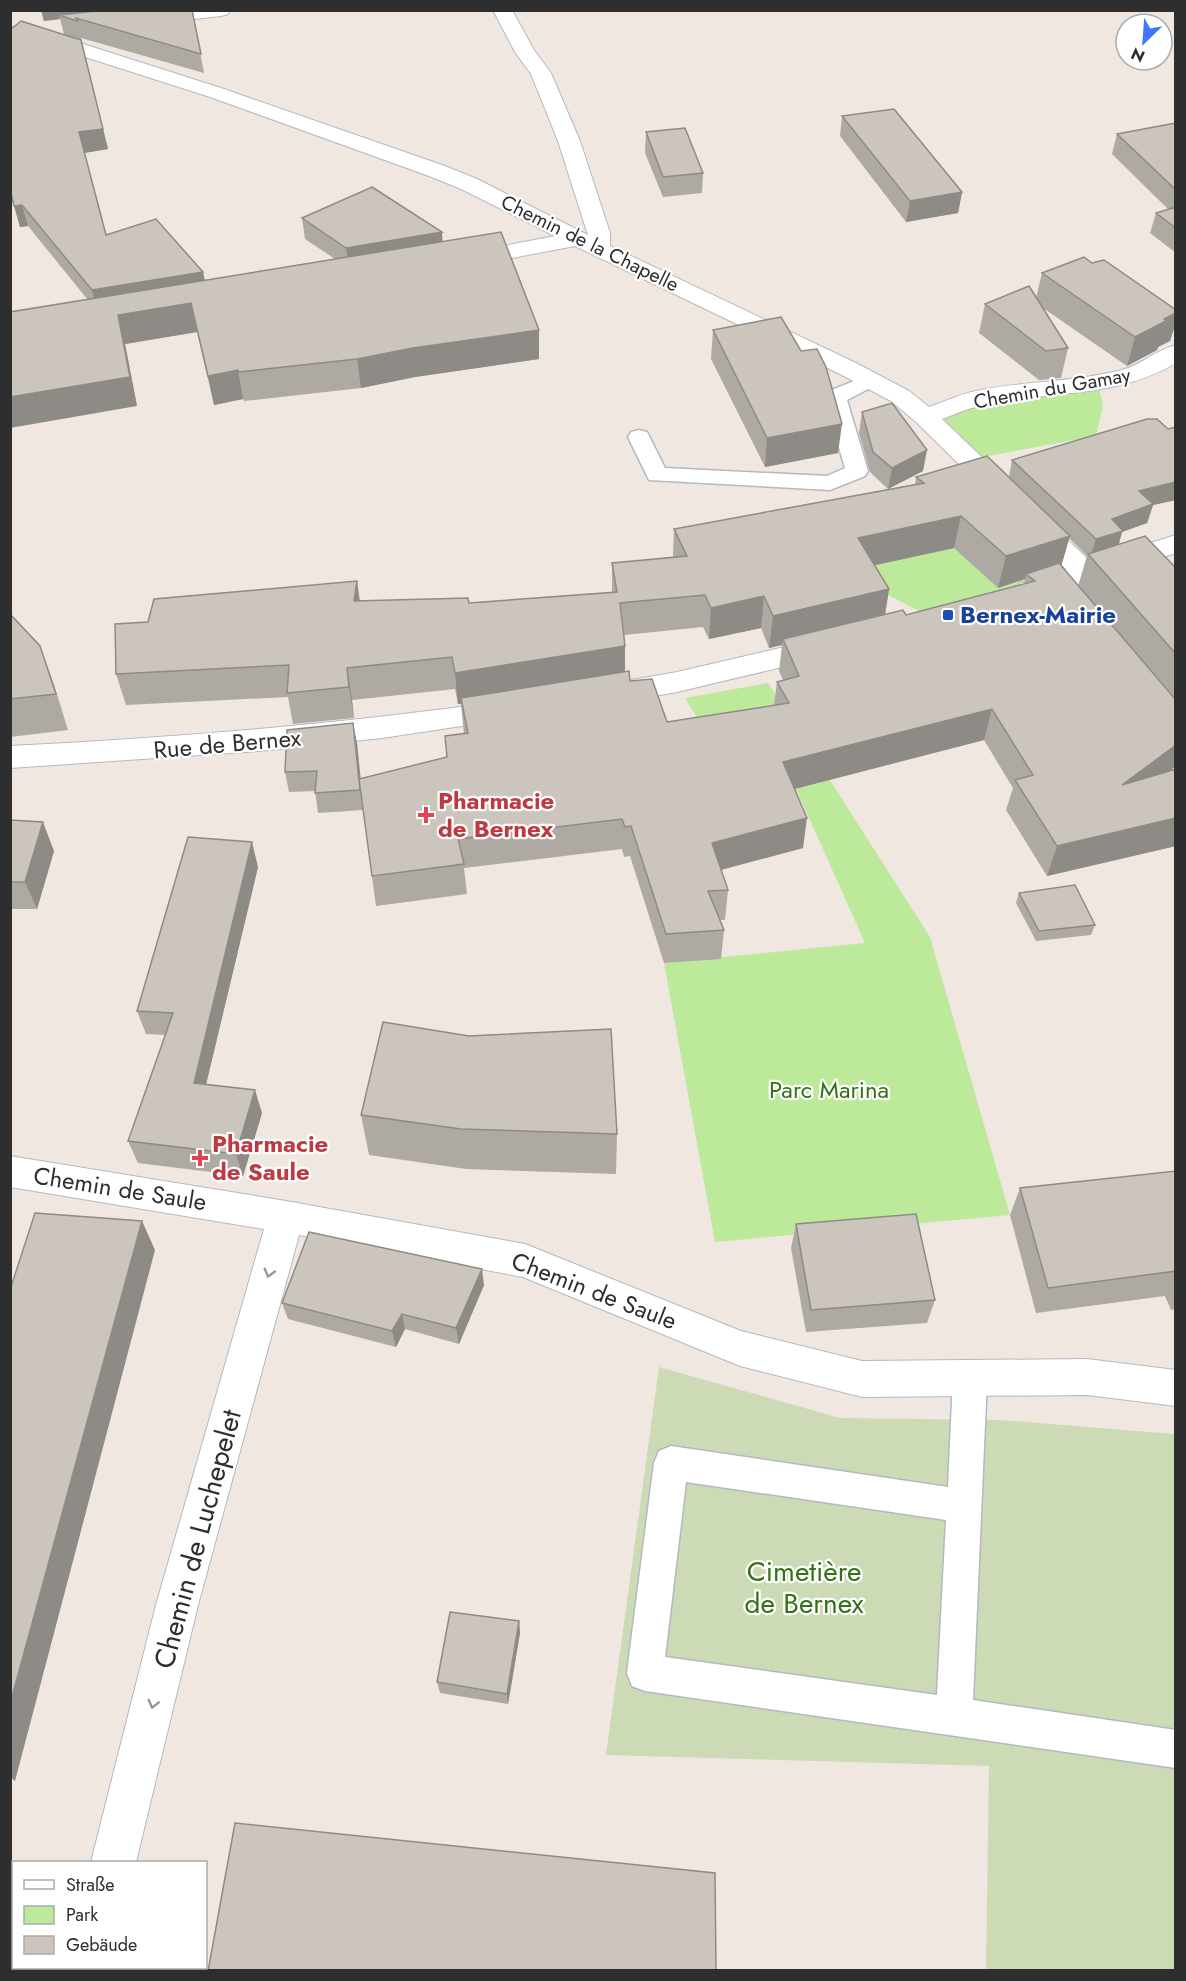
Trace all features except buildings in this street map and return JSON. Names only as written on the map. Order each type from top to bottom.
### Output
[{"type":"street","points":[[129,20],[221,10]]},
{"type":"street","points":[[438,264],[589,243],[599,233],[569,141],[541,73],[525,52],[502,10]]},
{"type":"street","name":"Chemin de la Chapelle","points":[[19,32],[72,25]]},
{"type":"street","name":"Chemin de la Chapelle","points":[[19,32],[217,93],[469,184],[871,380],[900,396],[925,417],[1086,573]]},
{"type":"street","name":"Chemin du Gamay","points":[[925,417],[981,398],[1079,386],[1128,376],[1146,370],[1176,352]]},
{"type":"street","points":[[1005,598],[1064,591],[1086,573],[1176,544]]},
{"type":"street","points":[[588,698],[688,679],[850,641]]},
{"type":"street","name":"Rue de Bernex","points":[[10,757],[174,749],[254,742],[354,732],[530,708]]},
{"type":"street","name":"Chemin de Saule","points":[[10,1171],[286,1217],[525,1261],[740,1348],[862,1379],[1087,1377],[1176,1388]]},
{"type":"street","name":"Chemin de Luchepelet","points":[[113,1861],[177,1605],[286,1217]]},
{"type":"lane","points":[[639,437],[657,475],[830,483],[857,471],[835,397],[871,380]]},
{"type":"lane","points":[[954,1716],[970,1378]]},
{"type":"lane","points":[[964,1506],[671,1463],[645,1673],[1176,1749]]},
{"type":"green space","points":[[1099,388],[1103,405],[1096,436],[977,458],[940,422],[970,403]]},
{"type":"green space","points":[[949,544],[1053,561],[1080,571],[931,617],[878,590],[870,575],[876,565]]},
{"type":"green space","name":"Parc Marina","points":[[768,683],[930,937],[1010,1215],[715,1242],[664,963],[865,943],[767,724],[706,732],[685,698]]},
{"type":"green space","name":"Cimetière de Bernex","points":[[659,1367],[840,1418],[999,1420],[1175,1434],[1175,1970],[986,1970],[989,1766],[606,1755]]},
{"type":"place","name":"Bernex-Mairie","points":[[948,615]]},
{"type":"place","name":"Pharmacie de Bernex","points":[[426,815]]},
{"type":"place","name":"Pharmacie de Saule","points":[[200,1158]]}]
